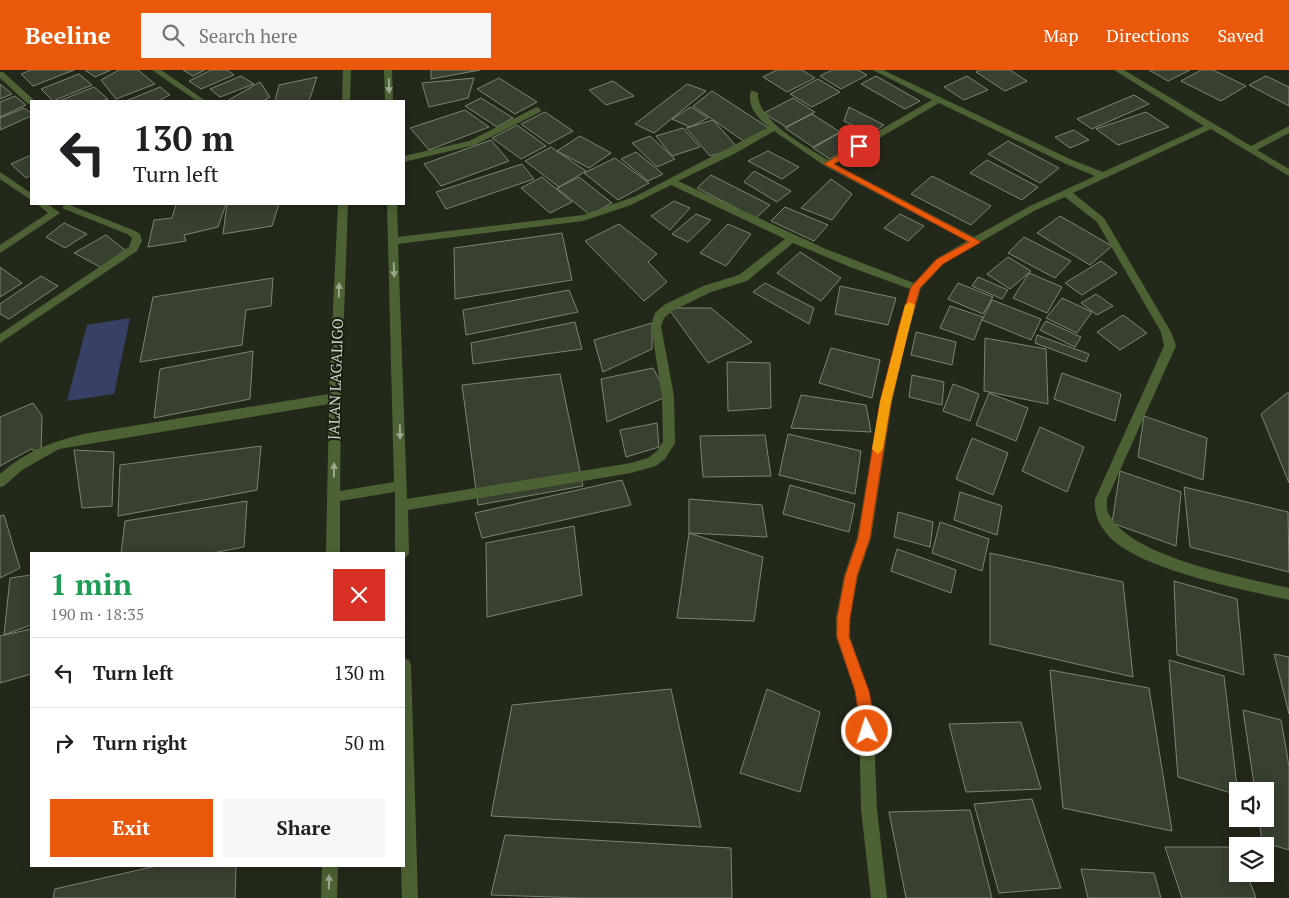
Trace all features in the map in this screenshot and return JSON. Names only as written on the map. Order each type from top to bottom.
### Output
[{"type":"street","points":[[156,70],[201,100]]},
{"type":"street","points":[[346,70],[346,100]]},
{"type":"street","points":[[388,70],[389,100]]},
{"type":"street","points":[[877,70],[1069,162],[1104,176]]},
{"type":"street","points":[[1118,70],[1289,173]]},
{"type":"street","points":[[0,74],[30,101]]},
{"type":"street","points":[[754,93],[753,98],[756,109],[774,128],[828,164],[976,242]]},
{"type":"street","points":[[828,164],[938,100]]},
{"type":"street","points":[[405,160],[472,143],[537,110]]},
{"type":"street","points":[[879,898],[869,810],[866,712],[862,691],[843,637],[843,618],[851,576],[864,538],[886,402],[907,315],[916,287],[940,261],[1033,208],[1211,126]]},
{"type":"street","points":[[393,241],[594,216],[644,195],[703,164],[733,151],[774,128]]},
{"type":"street","points":[[1252,150],[1289,129]]},
{"type":"street","points":[[0,175],[30,196]]},
{"type":"street","points":[[670,181],[791,240],[876,274],[916,287]]},
{"type":"street","points":[[1066,193],[1101,220],[1166,332],[1170,346],[1101,499],[1102,514],[1109,527],[1122,539],[1177,566],[1289,594]]},
{"type":"street","points":[[43,205],[55,213]]},
{"type":"street","points":[[0,250],[70,205],[130,232],[137,236],[138,241],[133,249],[0,338]]},
{"type":"street","name":"JALAN LAGALIGO","points":[[334,552],[335,398],[343,205]]},
{"type":"street","points":[[392,205],[402,552]]},
{"type":"street","points":[[401,506],[631,468],[652,462],[661,455],[669,443],[668,396],[656,326],[658,316],[668,308],[707,289],[743,278],[791,240]]},
{"type":"street","points":[[0,482],[18,466],[57,445],[89,438],[335,398]]},
{"type":"street","points":[[334,497],[401,486]]},
{"type":"street","points":[[405,704],[410,898]]},
{"type":"street","points":[[329,898],[330,867]]},
{"type":"shaded area","points":[[130,318],[114,394],[67,401],[87,325]]},
{"type":"building","points":[[31,70],[74,70],[33,86],[21,74]]},
{"type":"building","points":[[85,70],[111,70],[95,77]]},
{"type":"building","points":[[119,70],[138,70],[155,84],[116,99],[101,80]]},
{"type":"building","points":[[183,70],[205,70],[193,76]]},
{"type":"building","points":[[211,70],[227,70],[234,75],[201,89],[189,81]]},
{"type":"building","points":[[431,70],[480,70],[431,79]]},
{"type":"building","points":[[777,70],[802,70],[815,78],[787,92],[763,77]]},
{"type":"building","points":[[832,70],[858,70],[867,75],[841,89],[820,76]]},
{"type":"building","points":[[980,70],[1010,70],[1027,81],[1005,91],[976,72]]},
{"type":"building","points":[[1149,70],[1190,70],[1168,81]]},
{"type":"building","points":[[1201,70],[1213,70],[1246,86],[1221,101],[1181,81]]},
{"type":"building","points":[[79,74],[92,85],[55,100],[52,100],[41,89]]},
{"type":"building","points":[[241,76],[254,84],[220,97],[210,89]]},
{"type":"building","points":[[876,76],[920,101],[905,109],[861,84]]},
{"type":"building","points":[[967,76],[988,90],[964,100],[944,87]]},
{"type":"building","points":[[1266,76],[1289,87],[1289,106],[1249,85]]},
{"type":"building","points":[[317,77],[309,100],[275,100],[279,85]]},
{"type":"building","points":[[474,78],[468,98],[429,107],[422,83]]},
{"type":"building","points":[[499,78],[537,102],[515,114],[477,89]]},
{"type":"building","points":[[818,79],[840,92],[812,107],[790,94]]},
{"type":"building","points":[[613,81],[634,96],[606,105],[589,90]]},
{"type":"building","points":[[260,82],[270,97],[265,100],[229,100]]},
{"type":"building","points":[[0,84],[12,94],[0,99]]},
{"type":"building","points":[[687,84],[706,91],[654,133],[635,124]]},
{"type":"building","points":[[94,87],[108,99],[104,100],[62,100]]},
{"type":"building","points":[[160,87],[170,95],[160,100],[128,100]]},
{"type":"building","points":[[712,91],[769,128],[745,142],[693,106]]},
{"type":"building","points":[[1134,95],[1149,104],[1092,129],[1077,119]]},
{"type":"building","points":[[15,96],[26,105],[0,117],[0,102]]},
{"type":"building","points":[[481,98],[513,118],[497,127],[465,106]]},
{"type":"building","points":[[793,98],[815,112],[786,127],[764,113]]},
{"type":"building","points":[[691,107],[708,118],[690,127],[672,119]]},
{"type":"building","points":[[849,107],[884,125],[870,134],[844,121]]},
{"type":"building","points":[[24,108],[30,112],[30,116],[0,130],[0,118]]},
{"type":"building","points":[[465,110],[489,127],[429,150],[410,128]]},
{"type":"building","points":[[545,112],[573,131],[549,144],[521,124]]},
{"type":"building","points":[[1146,112],[1169,127],[1118,145],[1096,129]]},
{"type":"building","points":[[812,114],[840,132],[813,147],[785,128]]},
{"type":"building","points":[[713,120],[738,148],[710,156],[686,128]]},
{"type":"building","points":[[517,125],[546,146],[521,159],[492,138]]},
{"type":"building","points":[[683,128],[700,147],[672,156],[656,136]]},
{"type":"building","points":[[1074,130],[1089,140],[1070,148],[1055,137]]},
{"type":"building","points":[[841,132],[858,143],[830,159],[813,148]]},
{"type":"building","points":[[580,136],[611,153],[589,168],[557,151]]},
{"type":"building","points":[[650,136],[675,159],[657,167],[632,143]]},
{"type":"building","points":[[491,140],[509,161],[441,186],[424,164]]},
{"type":"building","points":[[1008,141],[1059,168],[1040,183],[988,154]]},
{"type":"building","points":[[551,147],[586,171],[559,187],[525,161]]},
{"type":"building","points":[[768,151],[799,167],[782,179],[748,161]]},
{"type":"building","points":[[636,152],[663,174],[648,181],[621,159]]},
{"type":"building","points":[[30,155],[30,176],[26,178],[11,164]]},
{"type":"building","points":[[615,158],[649,183],[618,200],[584,173]]},
{"type":"building","points":[[987,160],[1038,187],[1022,200],[970,173]]},
{"type":"building","points":[[522,164],[534,179],[446,209],[436,192]]},
{"type":"building","points":[[754,171],[791,191],[777,202],[744,182]]},
{"type":"building","points":[[711,175],[770,205],[756,218],[697,188]]},
{"type":"building","points":[[932,176],[991,206],[971,225],[911,194]]},
{"type":"building","points":[[542,177],[572,202],[550,213],[521,188]]},
{"type":"building","points":[[579,177],[612,203],[590,215],[557,188]]},
{"type":"building","points":[[831,179],[852,194],[832,220],[801,208]]},
{"type":"building","points":[[674,201],[690,208],[670,230],[651,216]]},
{"type":"building","points":[[176,205],[226,205],[218,227],[184,235],[186,241],[148,247],[154,220],[172,218]]},
{"type":"building","points":[[227,205],[279,205],[272,226],[223,234]]},
{"type":"building","points":[[785,207],[828,225],[814,241],[771,221]]},
{"type":"building","points":[[696,214],[711,220],[688,242],[672,234]]},
{"type":"building","points":[[900,214],[924,226],[908,241],[884,228]]},
{"type":"building","points":[[1060,216],[1112,246],[1090,265],[1037,233]]},
{"type":"building","points":[[64,223],[87,234],[65,248],[46,237]]},
{"type":"building","points":[[619,224],[657,254],[648,262],[667,282],[644,301],[585,241]]},
{"type":"building","points":[[728,224],[751,234],[726,266],[700,253]]},
{"type":"building","points":[[562,233],[572,280],[455,299],[454,248]]},
{"type":"building","points":[[106,235],[125,250],[104,269],[74,253]]},
{"type":"building","points":[[1024,237],[1071,261],[1055,278],[1008,253]]},
{"type":"building","points":[[800,252],[841,278],[821,301],[777,273]]},
{"type":"building","points":[[1008,257],[1031,271],[1010,289],[987,274]]},
{"type":"building","points":[[1101,261],[1117,273],[1082,295],[1065,283]]},
{"type":"building","points":[[0,267],[22,283],[0,297]]},
{"type":"building","points":[[1029,273],[1062,287],[1047,313],[1013,298]]},
{"type":"building","points":[[41,276],[58,286],[9,319],[0,314],[0,304]]},
{"type":"building","points":[[978,277],[1008,290],[1002,299],[972,286]]},
{"type":"building","points":[[273,278],[271,306],[246,310],[242,345],[140,362],[153,297]]},
{"type":"building","points":[[765,283],[814,308],[809,324],[753,292]]},
{"type":"building","points":[[958,283],[993,297],[983,314],[948,299]]},
{"type":"building","points":[[840,286],[896,298],[888,325],[835,314]]},
{"type":"building","points":[[569,290],[578,312],[466,335],[463,310]]},
{"type":"building","points":[[1096,294],[1113,306],[1097,315],[1081,303]]},
{"type":"building","points":[[1062,298],[1092,312],[1077,333],[1046,318]]},
{"type":"building","points":[[992,300],[1041,319],[1031,340],[982,320]]},
{"type":"building","points":[[950,306],[983,317],[974,340],[940,328]]},
{"type":"building","points":[[668,308],[711,308],[752,342],[708,363]]},
{"type":"building","points":[[1123,315],[1147,333],[1120,350],[1097,332]]},
{"type":"building","points":[[1046,321],[1081,337],[1075,347],[1040,330]]},
{"type":"building","points":[[575,322],[582,349],[473,364],[471,343]]},
{"type":"building","points":[[652,323],[652,349],[603,372],[594,340]]},
{"type":"building","points":[[916,332],[956,342],[952,365],[911,355]]},
{"type":"building","points":[[1037,335],[1089,354],[1086,362],[1035,343]]},
{"type":"building","points":[[985,338],[1046,349],[1048,404],[984,391]]},
{"type":"building","points":[[831,348],[880,360],[872,398],[819,383]]},
{"type":"building","points":[[253,351],[250,399],[154,418],[160,369]]},
{"type":"building","points":[[727,362],[770,363],[771,408],[728,411]]},
{"type":"building","points":[[653,368],[668,396],[607,422],[601,379]]},
{"type":"building","points":[[1062,373],[1121,394],[1115,421],[1054,399]]},
{"type":"building","points":[[560,374],[583,486],[478,505],[462,385]]},
{"type":"building","points":[[912,375],[944,382],[942,405],[909,397]]},
{"type":"building","points":[[953,384],[979,394],[970,421],[943,411]]},
{"type":"building","points":[[989,393],[1028,408],[1016,441],[976,425]]},
{"type":"building","points":[[1289,393],[1289,483],[1261,414]]},
{"type":"building","points":[[801,395],[866,405],[871,432],[791,428]]},
{"type":"building","points":[[33,403],[42,416],[41,453],[31,449],[0,466],[0,417]]},
{"type":"building","points":[[1144,416],[1207,438],[1203,480],[1138,457]]},
{"type":"building","points":[[657,423],[659,447],[626,457],[620,430]]},
{"type":"building","points":[[1040,427],[1084,447],[1067,492],[1022,471]]},
{"type":"building","points":[[788,434],[861,451],[855,494],[779,475]]},
{"type":"building","points":[[765,435],[771,476],[703,477],[700,436]]},
{"type":"building","points":[[972,438],[1008,453],[993,495],[956,479]]},
{"type":"building","points":[[261,446],[257,490],[118,516],[120,465]]},
{"type":"building","points":[[74,450],[114,452],[112,506],[82,508]]},
{"type":"building","points":[[1120,471],[1181,492],[1176,546],[1112,523]]},
{"type":"building","points":[[622,480],[631,505],[482,538],[475,513]]},
{"type":"building","points":[[790,485],[855,504],[849,532],[783,514]]},
{"type":"building","points":[[1184,487],[1288,512],[1289,572],[1190,547]]},
{"type":"building","points":[[960,492],[1002,506],[997,535],[954,520]]},
{"type":"building","points":[[689,499],[762,505],[767,537],[689,533]]},
{"type":"building","points":[[247,501],[244,547],[218,552],[121,552],[125,521]]},
{"type":"building","points":[[898,512],[933,522],[930,547],[894,537]]},
{"type":"building","points":[[4,515],[20,568],[0,578],[0,516]]},
{"type":"building","points":[[940,522],[989,539],[982,571],[932,553]]},
{"type":"building","points":[[574,526],[582,595],[487,617],[486,543]]},
{"type":"building","points":[[689,533],[763,557],[754,621],[677,618]]},
{"type":"building","points":[[897,549],[956,570],[951,593],[891,571]]},
{"type":"building","points":[[990,553],[1123,582],[1133,677],[990,644]]},
{"type":"building","points":[[30,575],[30,625],[4,635],[10,578]]},
{"type":"building","points":[[1174,581],[1237,599],[1244,675],[1177,655]]},
{"type":"building","points":[[30,629],[30,674],[0,683],[0,636]]},
{"type":"building","points":[[1274,654],[1289,657],[1289,714]]},
{"type":"building","points":[[1169,660],[1224,676],[1236,782],[1229,782],[1229,792],[1178,777]]},
{"type":"building","points":[[1050,670],[1149,688],[1172,831],[1063,808]]},
{"type":"building","points":[[671,689],[701,827],[491,816],[512,705]]},
{"type":"building","points":[[767,689],[820,712],[800,792],[740,773]]},
{"type":"building","points":[[1243,710],[1281,720],[1289,766],[1289,850],[1274,846],[1274,837],[1261,837],[1260,827],[1274,827],[1274,782],[1254,782]]},
{"type":"building","points":[[1021,722],[1041,789],[966,792],[949,724]]},
{"type":"building","points":[[1032,799],[1061,888],[999,893],[974,804]]},
{"type":"building","points":[[970,810],[992,898],[906,898],[889,812]]},
{"type":"building","points":[[505,835],[731,848],[732,898],[582,898],[491,895]]},
{"type":"building","points":[[1165,847],[1229,847],[1229,882],[1250,882],[1256,898],[1182,898]]},
{"type":"building","points":[[152,867],[236,867],[235,898],[53,898],[55,889]]},
{"type":"building","points":[[1081,869],[1154,873],[1161,898],[1088,898]]},
{"type":"slow traffic","points":[[878,449],[886,402],[910,305]]},
{"type":"route","points":[[859,146],[828,164],[976,242],[940,261],[916,287],[904,326],[886,402],[864,538],[851,576],[843,618],[843,637],[862,691],[867,731]]}]
